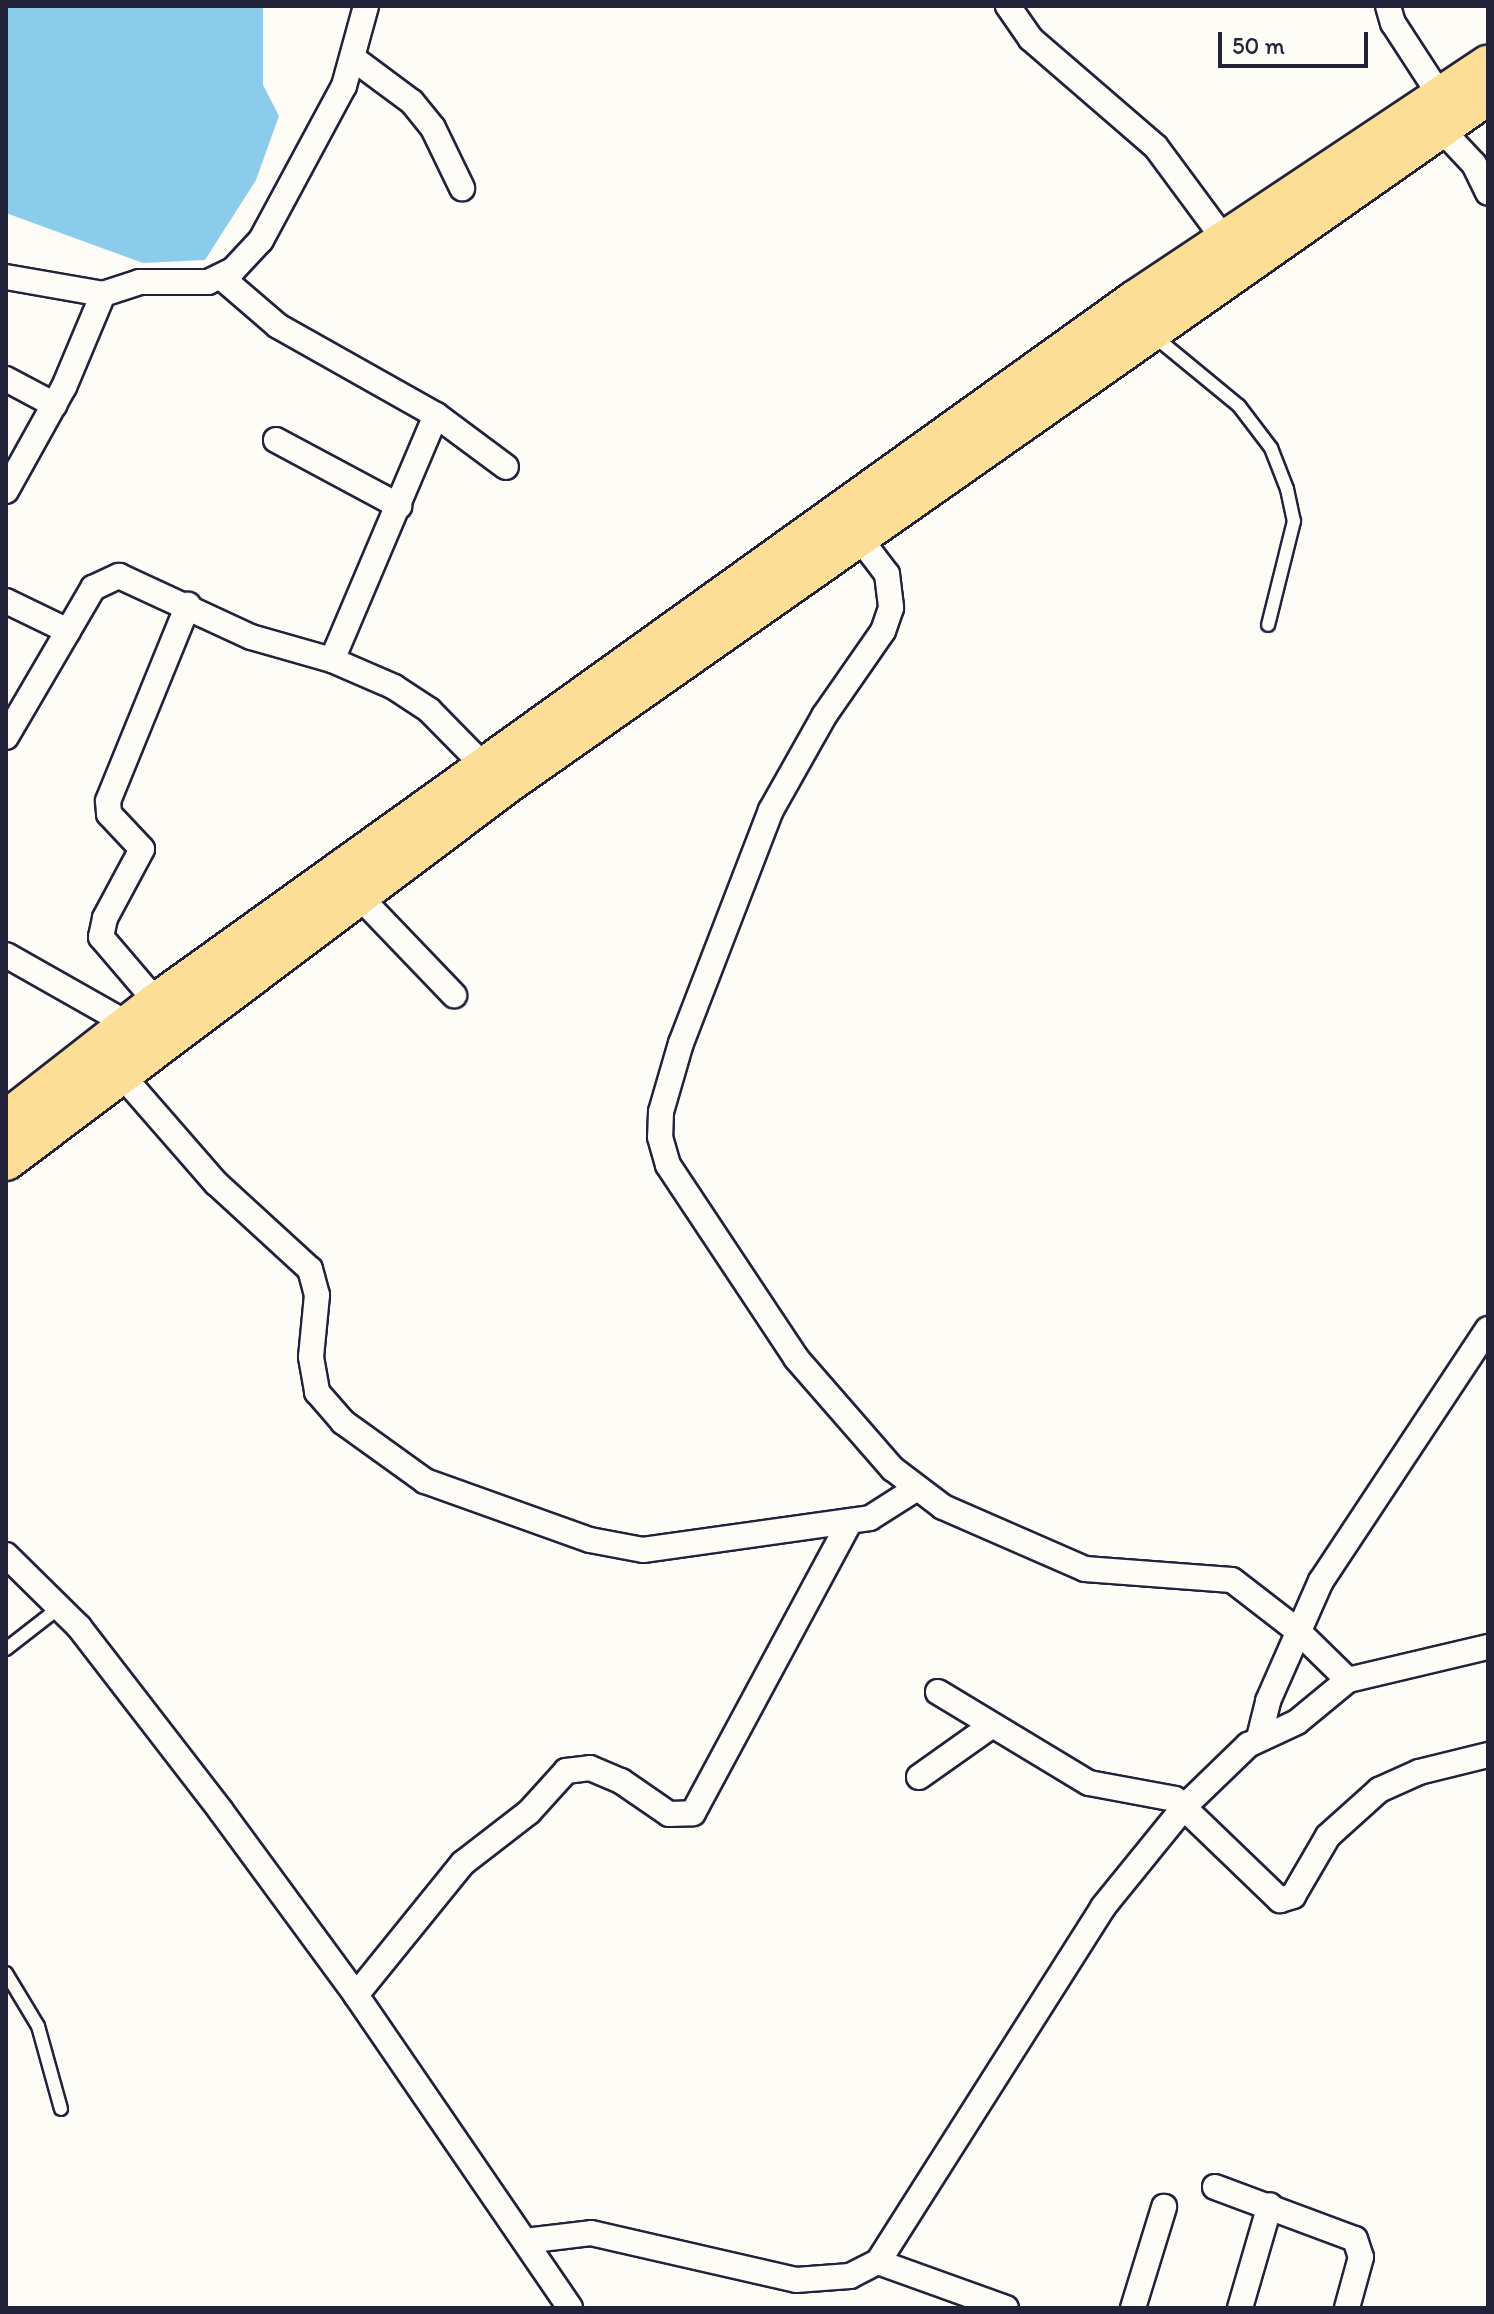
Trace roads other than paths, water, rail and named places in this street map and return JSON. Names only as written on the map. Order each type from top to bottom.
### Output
[{"type":"main road","points":[[6,1161],[155,1018],[484,766],[1441,113],[1488,65]]},
{"type":"main road","points":[[1441,113],[1488,95]]},
{"type":"main road","points":[[6,1120],[108,1060],[155,1018],[358,895],[858,536],[1029,396],[1149,331],[1235,253]]},
{"type":"street","points":[[6,277],[103,294],[139,282],[187,284],[221,277],[261,240],[313,150],[354,59],[366,6]]},
{"type":"street","points":[[1008,6],[1031,39],[1156,147],[1235,253]]},
{"type":"street","points":[[1388,6],[1393,23],[1441,113],[1488,191]]},
{"type":"street","points":[[354,59],[412,102],[433,128],[462,188]]},
{"type":"street","points":[[221,277],[278,326],[436,415],[506,467]]},
{"type":"street","points":[[6,491],[55,405],[103,294]]},
{"type":"street","points":[[6,379],[55,405]]},
{"type":"street","points":[[332,660],[436,415]]},
{"type":"street","points":[[276,440],[399,506]]},
{"type":"street","points":[[858,536],[887,574],[891,608],[883,631],[781,788],[681,1043],[661,1112],[660,1137],[668,1165],[796,1358],[914,1490],[1062,1561],[1111,1574],[1232,1580],[1298,1631],[1348,1680]]},
{"type":"street","points":[[6,737],[93,588],[113,577],[127,577],[251,637],[332,660],[414,699],[484,766]]},
{"type":"street","points":[[6,601],[68,631]]},
{"type":"street","points":[[155,1018],[101,937],[105,918],[142,849],[109,814],[108,801],[188,605]]},
{"type":"street","points":[[358,895],[454,995]]},
{"type":"street","points":[[6,955],[155,1018]]},
{"type":"street","points":[[108,1060],[216,1183],[310,1269],[317,1295],[311,1357],[317,1392],[343,1422],[400,1466],[446,1491],[623,1548],[667,1550],[850,1522],[886,1510],[914,1490]]},
{"type":"street","points":[[1259,1738],[1268,1701],[1298,1631],[1336,1556],[1488,1329]]},
{"type":"street","points":[[356,1995],[463,1863],[529,1812],[566,1771],[590,1768],[621,1781],[669,1814],[693,1813],[850,1522]]},
{"type":"street","points":[[6,1555],[60,1607],[212,1799],[356,1995],[570,2308]]},
{"type":"street","points":[[525,2241],[591,2233],[744,2265],[796,2280],[850,2276],[878,2262],[1079,1938],[1185,1806],[1259,1738],[1297,1722],[1348,1680],[1488,1647]]},
{"type":"street","points":[[938,1692],[1089,1783],[1167,1797],[1185,1806],[1273,1896],[1287,1900],[1328,1836],[1359,1805],[1419,1772],[1488,1755]]},
{"type":"street","points":[[919,1777],[991,1726]]},
{"type":"street","points":[[1215,2187],[1355,2239],[1361,2257],[1347,2308]]},
{"type":"street","points":[[1240,2308],[1270,2205]]},
{"type":"street","points":[[1133,2308],[1164,2207]]},
{"type":"street","points":[[878,2262],[1006,2308]]},
{"type":"lane","points":[[1149,331],[1239,406],[1271,448],[1294,521],[1268,625]]},
{"type":"lane","points":[[6,1649],[60,1607]]},
{"type":"lane","points":[[6,1973],[38,2026],[61,2109]]},
{"type":"water","points":[[6,6],[263,6],[263,85],[279,116],[256,180],[205,260],[143,263],[6,213]]}]
